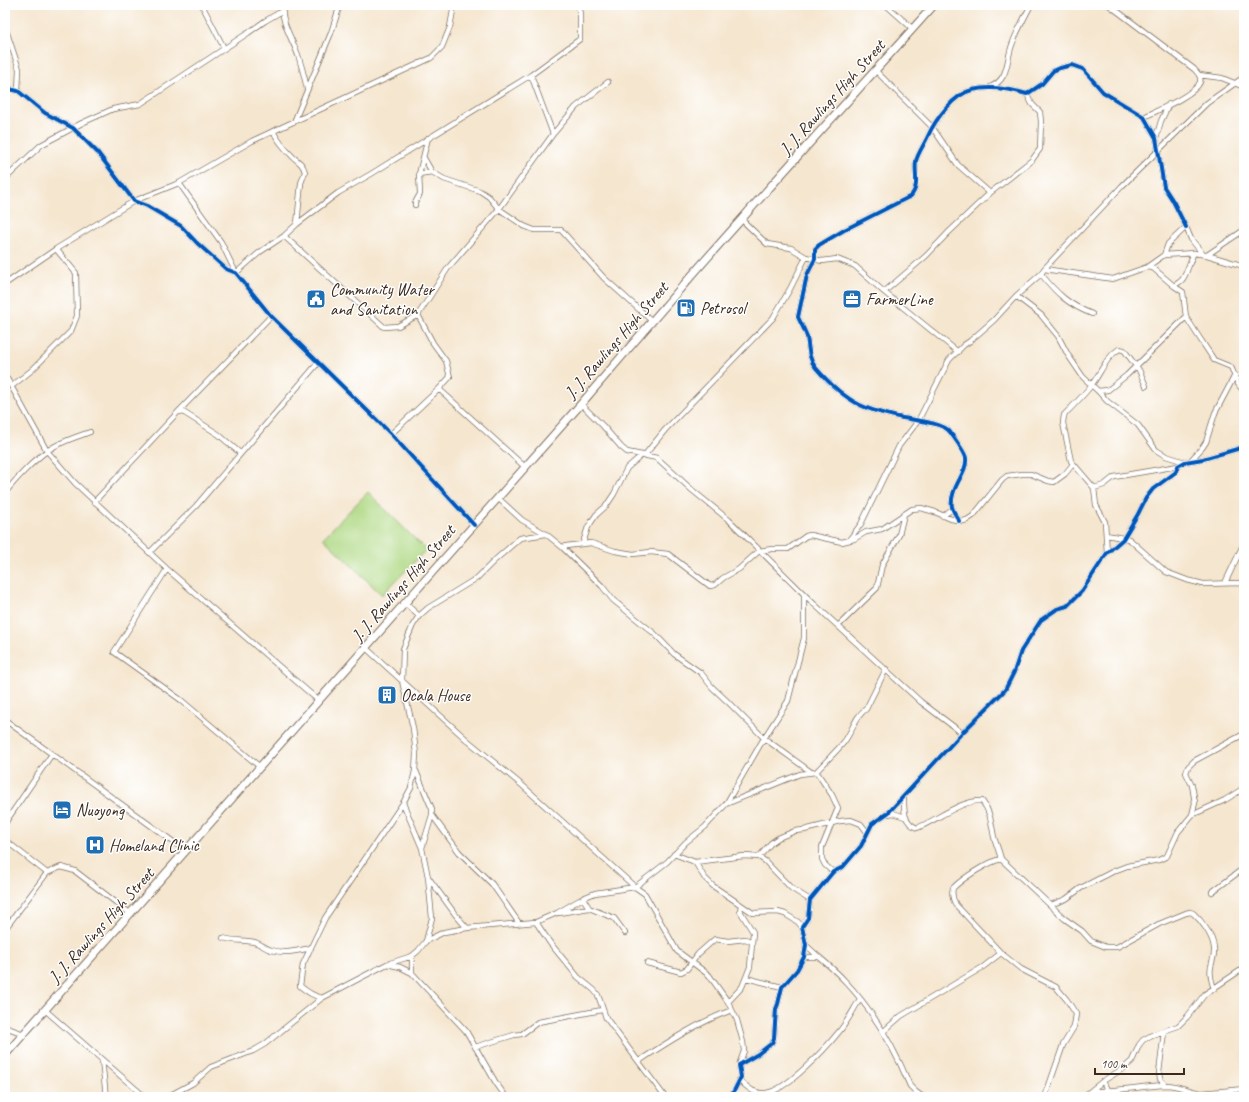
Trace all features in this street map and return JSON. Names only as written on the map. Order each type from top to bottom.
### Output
[{"type":"main road","name":"J. J. Rawlings High Street","points":[[5,1056],[581,404],[652,320],[741,219],[934,5]]},
{"type":"street","points":[[202,5],[224,48]]},
{"type":"street","points":[[283,5],[283,19],[299,58],[308,89]]},
{"type":"street","points":[[294,122],[331,33],[340,5]]},
{"type":"street","points":[[5,284],[56,249],[134,201],[179,183],[252,141],[431,58],[442,47],[450,27],[454,5]]},
{"type":"street","points":[[236,273],[260,252],[284,236],[338,192],[371,174],[530,75],[580,39],[580,13],[577,5]]},
{"type":"street","points":[[886,5],[913,29]]},
{"type":"street","points":[[988,88],[996,85],[1004,76],[1012,46],[1031,5]]},
{"type":"street","points":[[1109,5],[1199,74],[1222,78],[1244,86]]},
{"type":"street","points":[[5,179],[41,145],[113,109],[132,107],[140,104],[282,11]]},
{"type":"street","points":[[5,27],[19,69],[18,92]]},
{"type":"street","points":[[1027,94],[1042,84],[1053,71],[1072,66],[1084,69],[1103,92],[1144,117],[1156,138],[1164,187],[1173,201],[1191,239],[1202,253]]},
{"type":"street","points":[[876,71],[932,127],[958,165],[990,193]]},
{"type":"street","points":[[1144,117],[1194,91],[1200,82],[1199,74]]},
{"type":"street","points":[[530,75],[553,134]]},
{"type":"street","points":[[849,540],[861,524],[899,446],[918,421],[950,360],[964,345],[994,320],[1016,296],[1041,274],[1122,186],[1207,103],[1244,77]]},
{"type":"street","points":[[284,236],[384,327],[398,326],[418,315],[448,268],[499,209],[553,134],[576,107],[608,82]]},
{"type":"street","points":[[5,88],[18,92],[45,113],[73,128],[98,153],[134,201],[148,206],[181,226],[196,243],[226,269],[236,273]]},
{"type":"street","points":[[884,292],[926,256],[990,193],[1032,160],[1040,149],[1042,133],[1040,112],[1032,104],[1027,94],[1014,90],[988,88],[970,90],[956,99],[941,114],[932,127],[916,160],[916,191],[911,196],[846,229],[815,249],[814,259],[806,275],[798,317],[805,330],[810,359],[829,381],[843,394],[860,405],[873,410],[936,425],[949,430],[966,456],[966,463],[954,491],[952,503],[952,509],[959,521]]},
{"type":"street","points":[[1156,138],[1161,121],[1169,104]]},
{"type":"street","points":[[273,131],[277,140],[302,164],[306,172],[301,183],[297,224]]},
{"type":"street","points":[[415,205],[414,203],[420,194],[419,174],[428,138]]},
{"type":"street","points":[[424,158],[432,172],[444,179],[480,191],[489,197],[499,209],[524,226],[534,230],[561,230],[604,278],[652,320]]},
{"type":"street","points":[[419,174],[432,172]]},
{"type":"street","points":[[179,183],[221,242],[236,273],[271,316],[391,434],[474,525]]},
{"type":"street","points":[[741,219],[767,244],[791,248],[806,257],[822,261],[837,259],[854,266],[958,352]]},
{"type":"street","points":[[1164,255],[1168,244],[1186,227]]},
{"type":"street","points":[[1207,255],[1244,230]]},
{"type":"street","points":[[12,386],[32,370],[70,331],[77,316],[76,273],[56,249]]},
{"type":"street","points":[[1044,269],[1113,279],[1147,267],[1164,255],[1194,253],[1202,253],[1244,266]]},
{"type":"street","points":[[1174,286],[1182,280],[1194,253]]},
{"type":"street","points":[[583,543],[588,527],[614,494],[627,468],[643,455],[773,318],[806,257]]},
{"type":"street","points":[[1147,267],[1153,268],[1183,292],[1186,317],[1214,360],[1231,367],[1238,384],[1244,392]]},
{"type":"street","points":[[1041,274],[1055,291],[1067,301],[1077,308],[1092,314]]},
{"type":"street","points":[[1016,296],[1041,315],[1058,336],[1068,355],[1083,377],[1107,402],[1138,425],[1156,450],[1166,456],[1188,462]]},
{"type":"street","points":[[391,434],[450,378],[446,361],[433,343],[418,315]]},
{"type":"street","points":[[94,502],[271,316]]},
{"type":"street","points":[[1098,391],[1108,390],[1127,375],[1186,317]]},
{"type":"street","points":[[1107,553],[1105,522],[1096,506],[1094,488],[1073,464],[1065,435],[1063,420],[1064,415],[1091,386],[1105,363],[1115,351],[1119,349],[1124,350],[1136,366],[1146,386]]},
{"type":"street","points":[[150,552],[196,506],[318,363]]},
{"type":"street","points":[[1188,462],[1206,442],[1215,413],[1235,375]]},
{"type":"street","points":[[6,379],[12,386],[47,451],[94,502],[167,569],[319,701]]},
{"type":"street","points":[[439,389],[525,467]]},
{"type":"street","points":[[581,404],[627,452],[657,458],[666,465],[692,490],[729,520],[804,595],[921,702],[962,733]]},
{"type":"street","points":[[179,411],[207,426],[240,453]]},
{"type":"street","points":[[5,492],[47,451],[90,432]]},
{"type":"street","points":[[1094,488],[1104,485],[1114,477],[1178,466],[1244,447]]},
{"type":"street","points":[[562,547],[591,543],[615,551],[633,554],[651,552],[668,554],[710,586],[715,585],[738,569],[759,551],[772,549],[785,550],[804,537],[810,535],[842,542],[854,539],[866,532],[882,529],[912,509],[921,508],[959,521],[967,520],[973,516],[1002,480],[1007,476],[1031,474],[1054,482],[1065,474],[1073,464]]},
{"type":"street","points":[[802,927],[808,918],[810,900],[833,872],[843,867],[861,846],[872,824],[884,816],[904,797],[962,733],[1005,690],[1014,672],[1021,651],[1041,620],[1057,609],[1067,606],[1073,602],[1107,553],[1123,539],[1146,498],[1153,489],[1176,472],[1178,466]]},
{"type":"street","points":[[498,498],[522,520],[546,534],[562,547],[602,586],[613,600],[655,634],[674,654],[701,673],[712,687],[764,738],[818,774],[832,795],[838,808],[822,847],[822,858],[825,865],[833,872]]},
{"type":"street","points":[[943,516],[952,509]]},
{"type":"street","points":[[838,626],[877,588],[882,565],[899,535],[904,514]]},
{"type":"street","points":[[322,998],[307,992],[300,986],[304,964],[325,918],[403,803],[411,788],[416,771],[413,728],[402,681],[403,649],[413,625],[419,616],[428,608],[477,578],[520,538],[546,534]]},
{"type":"street","points":[[1106,535],[1130,539],[1168,573],[1203,584],[1244,584]]},
{"type":"street","points":[[1225,583],[1244,543]]},
{"type":"street","points":[[167,569],[114,652],[181,700],[260,767]]},
{"type":"street","points":[[167,1097],[193,1083],[211,1066],[253,1051],[265,1044],[322,998],[387,964],[412,956],[426,941],[444,932],[467,928],[536,922],[595,893],[635,887],[705,826],[726,804],[764,738],[788,701],[804,638],[804,595]]},
{"type":"street","points":[[405,603],[419,616]]},
{"type":"street","points":[[366,648],[467,740],[529,792],[635,887],[645,894],[678,951],[709,975],[728,1002],[737,1020],[744,1051],[739,1065],[741,1077],[731,1097]]},
{"type":"street","points":[[726,804],[800,774],[813,772],[843,743],[849,735],[862,711],[866,709],[886,670]]},
{"type":"street","points":[[5,720],[186,851]]},
{"type":"street","points":[[1051,905],[1114,871],[1127,866],[1159,860],[1167,856],[1178,832],[1192,815],[1195,804],[1192,785],[1186,772],[1188,767],[1194,761],[1244,734]]},
{"type":"street","points":[[5,822],[52,754]]},
{"type":"street","points":[[416,771],[432,809],[432,816],[422,848]]},
{"type":"street","points":[[1192,815],[1226,800],[1244,788]]},
{"type":"street","points":[[904,797],[905,817]]},
{"type":"street","points":[[884,816],[893,813],[905,817],[917,828],[960,807],[976,801],[982,801],[987,807],[991,816],[994,836],[1001,858],[1064,919],[1082,931],[1091,941],[1106,947],[1117,947],[1159,924],[1186,913],[1193,913],[1207,931],[1212,941],[1214,949],[1210,976],[1214,989]]},
{"type":"street","points":[[403,803],[422,848],[428,877],[432,918],[426,941]]},
{"type":"street","points":[[432,816],[458,852],[492,884],[518,923]]},
{"type":"street","points":[[759,857],[771,843],[795,830],[804,830],[840,821],[851,820],[861,824],[867,832]]},
{"type":"street","points":[[5,840],[47,873]]},
{"type":"street","points":[[674,854],[695,862],[744,856],[759,857],[765,861],[791,888],[810,900]]},
{"type":"street","points":[[1001,858],[992,862],[956,885],[952,890],[952,896],[956,905],[1001,953],[1021,969],[1056,987],[1076,1014],[1074,1027],[1063,1045],[1045,1097]]},
{"type":"street","points":[[695,862],[704,877],[713,886],[753,913],[769,912],[785,914],[798,922],[802,927],[806,945],[804,957],[797,970],[782,987],[776,1008],[774,1038],[772,1043],[758,1054],[739,1065]]},
{"type":"street","points":[[5,929],[47,873],[61,868],[75,872],[131,914]]},
{"type":"street","points":[[1212,892],[1244,868]]},
{"type":"street","points":[[428,877],[467,928]]},
{"type":"street","points":[[583,898],[589,908]]},
{"type":"street","points":[[728,1002],[742,988],[750,967],[753,932],[741,912],[741,905]]},
{"type":"street","points":[[557,913],[589,908],[614,918],[626,934]]},
{"type":"street","points":[[536,922],[550,943],[578,977],[598,995],[606,1018],[639,1060],[665,1097]]},
{"type":"street","points":[[223,938],[256,942],[263,947],[272,950],[288,952],[311,948]]},
{"type":"street","points":[[647,963],[681,972],[687,969],[698,954],[715,940],[728,941],[745,939],[752,941]]},
{"type":"street","points":[[806,945],[844,980],[884,1031],[915,1095],[923,1097]]},
{"type":"street","points":[[884,1031],[901,1016],[983,966],[1001,953]]},
{"type":"street","points":[[412,956],[412,973]]},
{"type":"street","points":[[804,957],[819,957]]},
{"type":"street","points":[[387,964],[400,967],[412,973],[466,1031],[496,1083],[506,1097]]},
{"type":"street","points":[[1083,1097],[1103,1080],[1124,1068],[1132,1060],[1143,1040],[1152,1035],[1178,1026],[1205,994],[1244,968]]},
{"type":"street","points":[[746,978],[782,987]]},
{"type":"street","points":[[739,1080],[752,1091],[765,1094],[788,1083],[818,1055],[839,1032],[860,1000]]},
{"type":"street","points":[[45,1010],[145,1097]]},
{"type":"street","points":[[476,1047],[514,1035],[522,1034],[538,1022],[602,1010]]},
{"type":"street","points":[[639,1060],[716,1016],[732,1010]]},
{"type":"street","points":[[5,1027],[24,1034]]},
{"type":"street","points":[[1164,1032],[1159,1073],[1165,1085]]},
{"type":"street","points":[[102,1060],[106,1097]]},
{"type":"street","points":[[1103,1080],[1108,1092]]},
{"type":"street","points":[[1091,1091],[1108,1092],[1165,1085],[1177,1086],[1202,1093],[1244,1089]]},
{"type":"green space","points":[[368,492],[426,550],[382,595],[323,538]]},
{"type":"cycle path","points":[[959,521],[952,507],[952,500],[953,493],[966,464],[966,458],[962,449],[950,432],[941,426],[889,415],[860,405],[836,389],[813,364],[810,357],[807,337],[798,317],[807,275],[815,259],[815,249],[846,229],[911,196],[914,192],[916,184],[916,161],[918,155],[940,115],[952,102],[965,92],[993,88],[1007,89],[1027,94],[1042,84],[1053,71],[1072,65],[1083,69],[1103,92],[1144,117],[1156,138],[1164,187],[1186,227]]},
{"type":"cycle path","points":[[5,88],[18,91],[45,113],[73,128],[98,153],[134,201],[147,206],[181,226],[197,243],[226,269],[236,273],[271,316],[391,434],[474,525]]},
{"type":"cycle path","points":[[731,1097],[741,1077],[739,1065],[758,1054],[772,1043],[774,1038],[776,1009],[782,987],[797,970],[804,957],[806,945],[802,927],[808,918],[810,900],[833,872],[843,867],[861,846],[872,824],[889,812],[962,733],[1005,690],[1014,672],[1021,651],[1041,620],[1057,609],[1067,606],[1082,591],[1107,553],[1123,539],[1146,498],[1153,489],[1176,472],[1178,466],[1185,462],[1203,459],[1244,447]]},
{"type":"place","name":"Community Water and Sanitation","points":[[316,299]]},
{"type":"place","name":"FarmerLine","points":[[852,299]]},
{"type":"place","name":"Petrosol","points":[[686,308]]},
{"type":"place","name":"Ocala House","points":[[387,695]]},
{"type":"place","name":"Nuoyong","points":[[62,810]]},
{"type":"place","name":"Homeland Clinic","points":[[95,845]]}]
